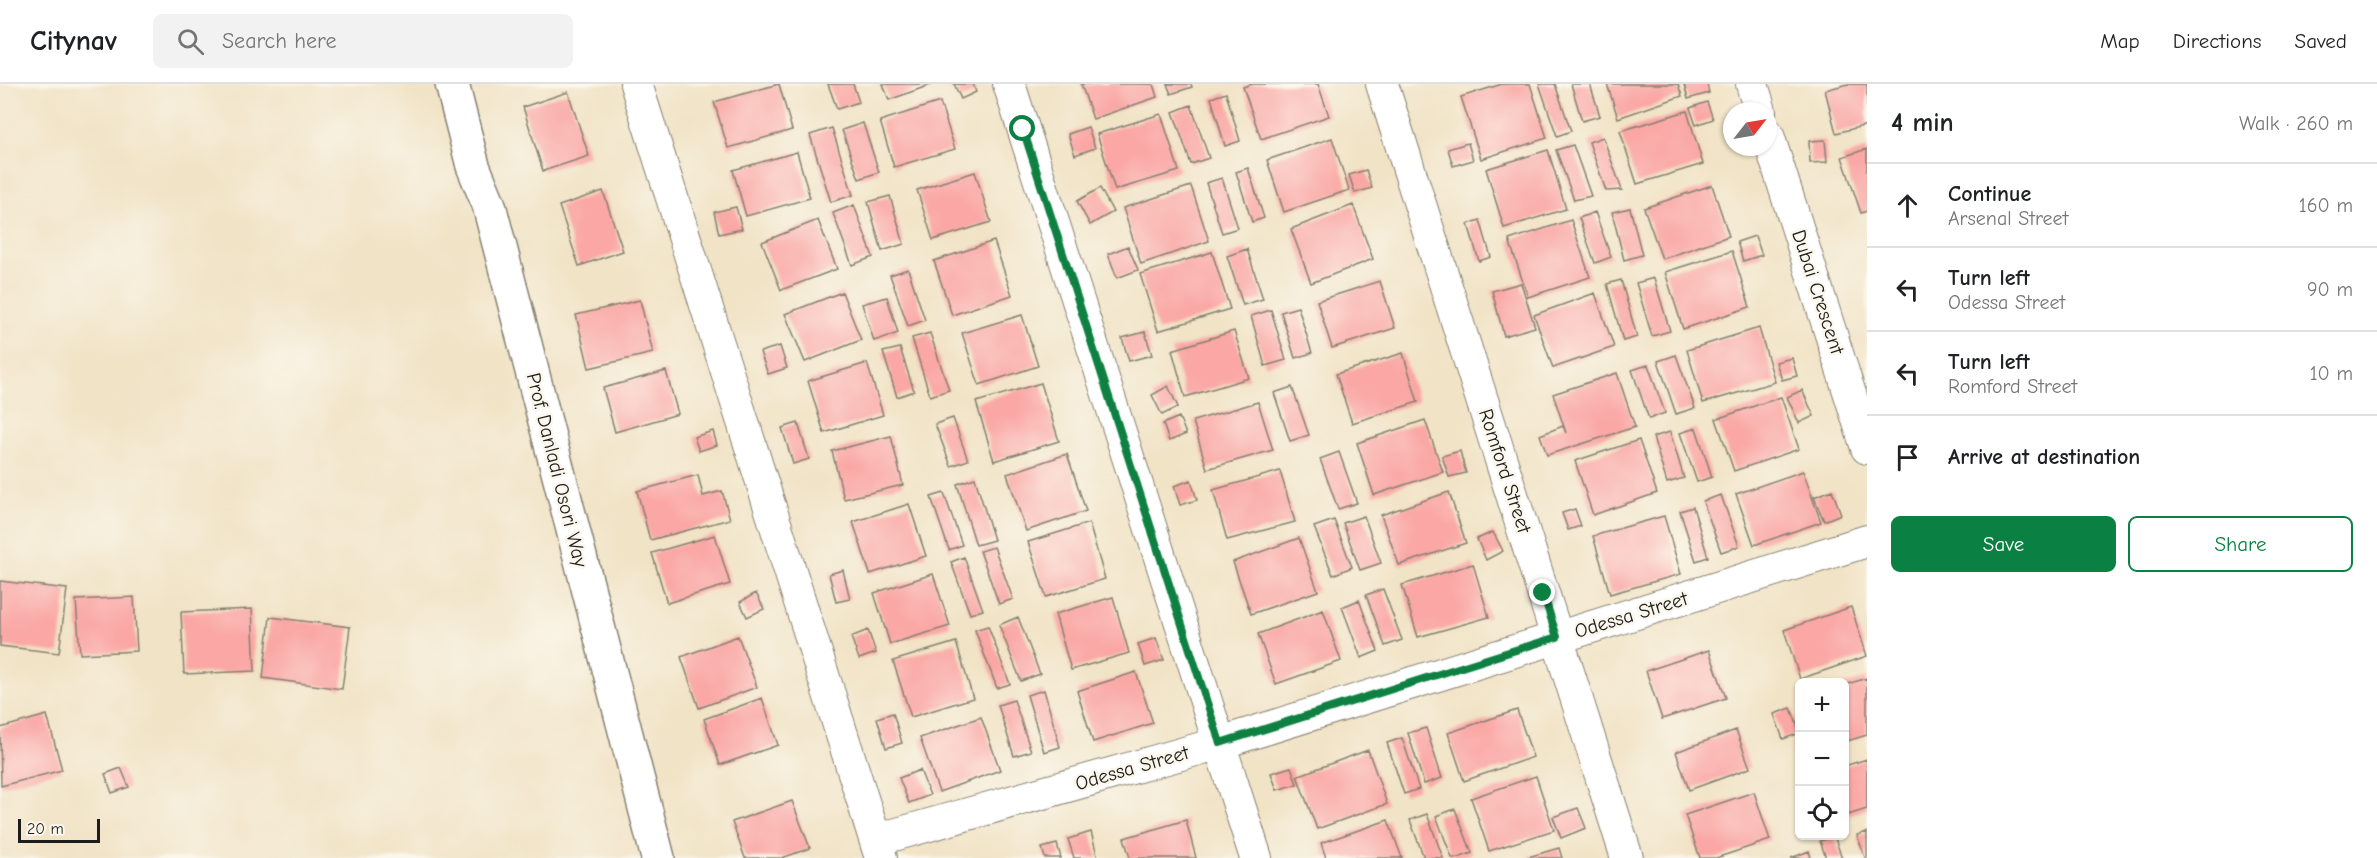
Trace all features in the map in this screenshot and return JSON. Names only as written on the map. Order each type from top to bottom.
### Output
[{"type":"street","name":"Prof. Danladi Osori Way","points":[[452,84],[473,166],[489,205],[658,858]]},
{"type":"street","points":[[636,84],[879,849]]},
{"type":"street","points":[[1009,84],[1256,858]]},
{"type":"street","name":"Romford Street","points":[[1382,84],[1627,858]]},
{"type":"street","points":[[1752,84],[1757,102]]},
{"type":"street","name":"Dubai Crescent","points":[[1775,156],[1867,448]]},
{"type":"street","name":"Odessa Street","points":[[879,849],[1867,541]]},
{"type":"building","points":[[779,84],[792,130],[728,148],[714,102]]},
{"type":"building","points":[[828,84],[853,84],[859,102],[837,109]]},
{"type":"building","points":[[883,84],[933,84],[889,100]]},
{"type":"building","points":[[954,84],[973,84],[976,92],[961,99]]},
{"type":"building","points":[[1081,84],[1153,84],[1157,97],[1093,119]]},
{"type":"building","points":[[1167,84],[1191,84],[1192,87],[1171,94]]},
{"type":"building","points":[[1252,84],[1318,84],[1329,116],[1261,139],[1243,87]]},
{"type":"building","points":[[1502,84],[1530,84],[1547,138],[1481,159],[1461,97]]},
{"type":"building","points":[[1539,84],[1555,84],[1571,131],[1557,136]]},
{"type":"building","points":[[1571,84],[1590,84],[1600,116],[1582,121]]},
{"type":"building","points":[[1607,84],[1678,84],[1682,96],[1618,118]]},
{"type":"building","points":[[1684,84],[1707,84],[1709,93],[1688,99]]},
{"type":"building","points":[[1848,84],[1867,84],[1867,125],[1836,133],[1825,90]]},
{"type":"building","points":[[568,92],[589,156],[543,171],[523,107]]},
{"type":"building","points":[[1226,93],[1240,141],[1225,146],[1211,98]]},
{"type":"building","points":[[940,102],[955,149],[894,167],[880,121]]},
{"type":"building","points":[[1707,102],[1713,119],[1696,125],[1690,108]]},
{"type":"building","points":[[1191,105],[1209,158],[1191,164],[1173,112]]},
{"type":"building","points":[[1687,111],[1703,164],[1637,184],[1620,131]]},
{"type":"building","points":[[1161,114],[1179,171],[1115,190],[1097,134]]},
{"type":"building","points":[[863,123],[879,172],[859,179],[842,130]]},
{"type":"building","points":[[1088,127],[1095,148],[1075,155],[1068,134]]},
{"type":"building","points":[[832,128],[853,195],[831,202],[810,135]]},
{"type":"building","points":[[1603,137],[1622,190],[1606,191],[1589,142]]},
{"type":"building","points":[[1332,138],[1349,190],[1284,212],[1267,160]]},
{"type":"building","points":[[1825,140],[1827,162],[1810,163],[1809,141]]},
{"type":"building","points":[[1468,143],[1473,160],[1453,166],[1448,149]]},
{"type":"building","points":[[1573,145],[1591,196],[1574,200],[1556,150]]},
{"type":"building","points":[[1867,149],[1867,211],[1861,213],[1842,157]]},
{"type":"building","points":[[1548,150],[1566,209],[1504,228],[1486,169]]},
{"type":"building","points":[[797,152],[810,198],[746,216],[733,170]]},
{"type":"building","points":[[1248,168],[1264,218],[1252,222],[1236,172]]},
{"type":"building","points":[[1366,170],[1372,188],[1355,193],[1349,175]]},
{"type":"building","points":[[975,172],[991,222],[933,240],[917,190]]},
{"type":"building","points":[[1222,178],[1238,228],[1222,233],[1206,183]]},
{"type":"building","points":[[1712,185],[1729,236],[1662,259],[1644,208]]},
{"type":"building","points":[[1191,186],[1209,241],[1141,264],[1123,208]]},
{"type":"building","points":[[1100,188],[1113,212],[1090,225],[1077,201]]},
{"type":"building","points":[[603,191],[623,251],[579,266],[559,206]]},
{"type":"building","points":[[890,196],[904,244],[882,251],[868,202]]},
{"type":"building","points":[[854,205],[873,257],[852,265],[833,213]]},
{"type":"building","points":[[1353,205],[1373,259],[1311,283],[1291,229]]},
{"type":"building","points":[[736,207],[742,229],[719,234],[714,212]]},
{"type":"building","points":[[1630,208],[1642,255],[1624,260],[1612,212]]},
{"type":"building","points":[[1595,212],[1611,257],[1595,263],[1579,218]]},
{"type":"building","points":[[818,220],[837,269],[781,290],[762,242]]},
{"type":"building","points":[[1480,220],[1491,257],[1479,261],[1468,224]]},
{"type":"building","points":[[1571,220],[1590,277],[1528,297],[1509,240]]},
{"type":"building","points":[[1755,236],[1762,255],[1743,261],[1737,242]]},
{"type":"building","points":[[994,241],[1012,295],[952,315],[934,261]]},
{"type":"building","points":[[1128,246],[1138,270],[1117,278],[1108,254]]},
{"type":"building","points":[[1247,249],[1263,299],[1243,305],[1227,256]]},
{"type":"building","points":[[1732,251],[1750,307],[1683,329],[1665,272]]},
{"type":"building","points":[[1212,252],[1230,309],[1158,331],[1140,274]]},
{"type":"building","points":[[908,269],[925,320],[908,326],[890,275]]},
{"type":"building","points":[[1654,278],[1670,331],[1652,336],[1636,283]]},
{"type":"building","points":[[1621,280],[1637,337],[1623,341],[1607,284]]},
{"type":"building","points":[[1380,281],[1395,328],[1332,348],[1317,301]]},
{"type":"building","points":[[1521,283],[1535,327],[1504,336],[1492,291]]},
{"type":"building","points":[[842,292],[861,340],[805,362],[785,314]]},
{"type":"building","points":[[1595,293],[1614,347],[1553,368],[1534,315]]},
{"type":"building","points":[[887,297],[898,333],[874,341],[862,304]]},
{"type":"building","points":[[640,300],[653,353],[589,368],[576,315]]},
{"type":"building","points":[[1298,307],[1312,353],[1295,358],[1281,312]]},
{"type":"building","points":[[1271,310],[1286,360],[1265,366],[1251,316]]},
{"type":"building","points":[[1022,315],[1038,366],[979,385],[962,333]]},
{"type":"building","points":[[1759,328],[1775,382],[1703,403],[1687,350]]},
{"type":"building","points":[[1234,331],[1249,378],[1185,397],[1172,350]]},
{"type":"building","points":[[1145,332],[1152,355],[1129,361],[1122,338]]},
{"type":"building","points":[[930,333],[949,390],[930,396],[912,338]]},
{"type":"building","points":[[780,346],[787,368],[768,374],[760,352]]},
{"type":"building","points":[[900,348],[914,391],[897,397],[883,352]]},
{"type":"building","points":[[1403,353],[1418,402],[1352,423],[1336,374]]},
{"type":"building","points":[[1676,355],[1695,408],[1676,414],[1658,361]]},
{"type":"building","points":[[1792,358],[1797,376],[1782,380],[1776,362]]},
{"type":"building","points":[[867,363],[883,415],[824,433],[808,381]]},
{"type":"building","points":[[1648,365],[1665,413],[1649,419],[1632,370]]},
{"type":"building","points":[[666,371],[678,414],[615,432],[603,388]]},
{"type":"building","points":[[1617,373],[1635,427],[1547,455],[1540,435],[1563,426],[1566,433],[1553,394]]},
{"type":"building","points":[[1041,383],[1059,441],[994,461],[976,402]]},
{"type":"building","points":[[1168,386],[1178,407],[1162,415],[1152,395]]},
{"type":"building","points":[[1292,387],[1309,435],[1290,441],[1274,393]]},
{"type":"building","points":[[1802,390],[1814,416],[1799,423],[1787,397]]},
{"type":"building","points":[[1781,397],[1799,449],[1734,471],[1716,419]]},
{"type":"building","points":[[1258,402],[1273,450],[1207,469],[1193,421]]},
{"type":"building","points":[[1179,417],[1186,434],[1169,441],[1163,424]]},
{"type":"building","points":[[953,418],[968,460],[951,466],[935,424]]},
{"type":"building","points":[[1425,420],[1443,472],[1374,495],[1357,443]]},
{"type":"building","points":[[798,423],[809,459],[793,464],[782,428]]},
{"type":"building","points":[[1696,428],[1712,477],[1697,482],[1680,433]]},
{"type":"building","points":[[713,431],[717,445],[699,451],[694,437]]},
{"type":"building","points":[[1670,432],[1684,478],[1667,483],[1653,437]]},
{"type":"building","points":[[891,436],[903,485],[844,499],[832,451]]},
{"type":"building","points":[[1639,440],[1657,493],[1593,515],[1575,461]]},
{"type":"building","points":[[1460,451],[1466,473],[1449,477],[1442,456]]},
{"type":"building","points":[[1339,452],[1357,503],[1338,509],[1320,459]]},
{"type":"building","points":[[1067,454],[1086,511],[1026,531],[1007,474]]},
{"type":"building","points":[[1280,471],[1295,522],[1227,540],[1213,490]]},
{"type":"building","points":[[1803,471],[1821,522],[1754,545],[1736,494]]},
{"type":"building","points":[[698,475],[703,496],[722,491],[730,519],[650,540],[637,491]]},
{"type":"building","points":[[975,478],[994,540],[976,545],[957,484]]},
{"type":"building","points":[[1191,480],[1197,500],[1180,505],[1174,486]]},
{"type":"building","points":[[1832,490],[1841,514],[1824,521],[1814,497]]},
{"type":"building","points":[[1449,492],[1466,543],[1399,565],[1381,515]]},
{"type":"building","points":[[944,493],[962,545],[949,550],[931,497]]},
{"type":"building","points":[[1721,495],[1739,546],[1721,552],[1703,501]]},
{"type":"building","points":[[909,504],[926,556],[870,574],[853,522]]},
{"type":"building","points":[[1693,507],[1708,557],[1696,561],[1680,511]]},
{"type":"building","points":[[1575,509],[1581,526],[1568,530],[1562,513]]},
{"type":"building","points":[[1364,516],[1381,563],[1360,570],[1343,523]]},
{"type":"building","points":[[1664,516],[1681,574],[1610,594],[1593,536]]},
{"type":"building","points":[[1334,520],[1352,567],[1333,575],[1314,527]]},
{"type":"building","points":[[1089,523],[1105,579],[1046,597],[1028,542]]},
{"type":"building","points":[[1493,532],[1503,551],[1486,560],[1477,539]]},
{"type":"building","points":[[715,535],[730,584],[667,603],[652,553]]},
{"type":"building","points":[[1299,538],[1318,591],[1251,614],[1233,562]]},
{"type":"building","points":[[994,547],[1013,599],[999,604],[980,551]]},
{"type":"building","points":[[964,557],[983,610],[970,614],[951,562]]},
{"type":"building","points":[[1473,564],[1489,617],[1418,637],[1402,585]]},
{"type":"building","points":[[843,570],[850,599],[836,602],[829,574]]},
{"type":"building","points":[[933,574],[950,626],[890,644],[874,593]]},
{"type":"building","points":[[0,581],[67,589],[59,653],[0,646]]},
{"type":"building","points":[[1383,589],[1402,640],[1385,646],[1366,595]]},
{"type":"building","points":[[756,593],[764,609],[747,617],[740,602]]},
{"type":"building","points":[[134,597],[137,651],[80,654],[76,600]]},
{"type":"building","points":[[1113,597],[1129,653],[1071,670],[1055,614]]},
{"type":"building","points":[[1359,600],[1378,651],[1361,658],[1342,607]]},
{"type":"building","points":[[1851,607],[1867,656],[1800,678],[1784,630]]},
{"type":"building","points":[[252,609],[255,671],[184,674],[181,612]]},
{"type":"building","points":[[1323,610],[1341,661],[1276,684],[1258,634]]},
{"type":"building","points":[[270,617],[350,627],[342,689],[263,678]]},
{"type":"building","points":[[1018,617],[1040,674],[1021,681],[999,625]]},
{"type":"building","points":[[988,626],[1010,684],[997,688],[975,630]]},
{"type":"building","points":[[868,630],[876,653],[859,659],[851,637]]},
{"type":"building","points":[[738,636],[757,687],[699,708],[681,657]]},
{"type":"building","points":[[1156,638],[1164,660],[1145,666],[1138,644]]},
{"type":"building","points":[[956,642],[973,698],[911,717],[893,661]]},
{"type":"building","points":[[1709,650],[1726,698],[1662,719],[1646,671]]},
{"type":"building","points":[[1136,672],[1153,723],[1093,742],[1077,691]]},
{"type":"building","points":[[1867,678],[1867,735],[1849,740],[1849,732],[1849,683]]},
{"type":"building","points":[[1044,690],[1060,747],[1044,752],[1027,695]]},
{"type":"building","points":[[762,698],[778,745],[720,765],[704,719]]},
{"type":"building","points":[[1014,700],[1031,751],[1014,756],[998,705]]},
{"type":"building","points":[[1791,708],[1795,719],[1795,735],[1783,739],[1774,714]]},
{"type":"building","points":[[1517,710],[1533,757],[1464,781],[1448,733]]},
{"type":"building","points":[[893,713],[902,743],[886,748],[877,718]]},
{"type":"building","points":[[47,715],[62,770],[1,786],[0,728]]},
{"type":"building","points":[[981,717],[1000,770],[939,792],[920,738]]},
{"type":"building","points":[[1426,728],[1442,778],[1424,784],[1408,733]]},
{"type":"building","points":[[1736,730],[1750,768],[1689,790],[1676,752]]},
{"type":"building","points":[[1402,738],[1419,789],[1404,794],[1387,743]]},
{"type":"building","points":[[1368,750],[1387,804],[1317,829],[1297,776]]},
{"type":"building","points":[[1867,759],[1867,809],[1849,815],[1849,786],[1849,764]]},
{"type":"building","points":[[1291,767],[1297,784],[1277,790],[1271,773]]},
{"type":"building","points":[[121,768],[129,787],[112,793],[105,774]]},
{"type":"building","points":[[920,770],[930,795],[909,803],[899,778]]},
{"type":"building","points":[[1536,776],[1554,830],[1489,851],[1471,798]]},
{"type":"building","points":[[1754,792],[1770,840],[1716,858],[1700,858],[1685,815]]},
{"type":"building","points":[[792,801],[810,848],[782,858],[745,858],[732,822]]},
{"type":"building","points":[[1578,808],[1586,828],[1561,838],[1553,817]]},
{"type":"building","points":[[1455,809],[1472,853],[1452,858],[1436,816]]},
{"type":"building","points":[[1427,814],[1443,858],[1424,858],[1410,820]]},
{"type":"building","points":[[1186,820],[1196,858],[1130,858],[1124,838]]},
{"type":"building","points":[[1388,820],[1402,858],[1326,858],[1321,843]]},
{"type":"building","points":[[1091,832],[1098,858],[1074,858],[1068,839]]},
{"type":"building","points":[[1867,832],[1867,858],[1865,858],[1857,835]]},
{"type":"building","points":[[1835,840],[1842,858],[1826,858],[1820,841]]},
{"type":"building","points":[[1057,844],[1061,858],[1045,858],[1042,848]]},
{"type":"building","points":[[1559,848],[1562,858],[1528,858],[1528,857]]},
{"type":"building","points":[[1809,851],[1811,858],[1791,858]]},
{"type":"route","points":[[1023,129],[1220,743],[1557,637],[1543,593]]}]
